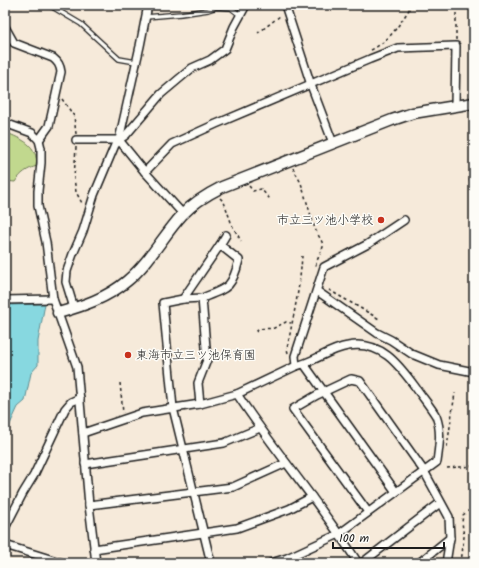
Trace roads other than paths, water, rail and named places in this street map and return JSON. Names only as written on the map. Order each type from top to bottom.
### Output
[{"type":"street","points":[[119,140],[148,5]]},
{"type":"street","points":[[74,308],[66,282],[66,276],[103,173],[115,145],[126,135],[161,94],[192,68],[210,60],[225,49],[246,5]]},
{"type":"street","points":[[286,8],[311,85],[333,143]]},
{"type":"street","points":[[5,27],[14,43],[49,56],[58,62],[61,72],[49,126],[39,140]]},
{"type":"street","points":[[145,172],[172,144],[398,48],[456,46],[455,106]]},
{"type":"street","points":[[58,313],[85,305],[106,296],[127,281],[143,265],[183,214],[201,199],[214,191],[413,112],[474,103]]},
{"type":"street","points":[[5,123],[32,133],[39,140],[42,163],[38,191],[38,206],[46,242],[53,299],[77,367],[85,464],[96,563]]},
{"type":"street","points":[[76,140],[119,140]]},
{"type":"street","points":[[119,140],[145,172],[183,214]]},
{"type":"street","points":[[296,366],[294,356],[324,267],[368,244],[404,220]]},
{"type":"street","points":[[183,299],[226,235]]},
{"type":"street","points":[[211,563],[173,408],[163,303],[183,299],[202,298],[224,290],[234,277],[238,260],[220,245]]},
{"type":"street","points":[[318,287],[377,333],[391,340],[412,354],[439,365],[474,372]]},
{"type":"street","points":[[200,404],[198,383],[207,360],[202,298]]},
{"type":"street","points":[[5,300],[53,299]]},
{"type":"street","points":[[83,433],[142,413],[200,404],[237,394],[336,349],[348,346],[368,346],[385,354],[403,370],[432,410],[438,423],[440,436],[437,462],[339,534],[288,558],[271,563]]},
{"type":"street","points":[[304,364],[396,492]]},
{"type":"street","points":[[368,512],[292,409],[351,379],[360,381],[424,471],[449,517],[450,538],[446,563]]},
{"type":"street","points":[[237,394],[260,428],[339,534],[358,563]]},
{"type":"street","points":[[5,528],[23,493],[34,476],[65,409],[71,402],[80,398]]},
{"type":"street","points":[[85,464],[224,443],[260,428]]},
{"type":"street","points":[[89,505],[233,487],[286,463]]},
{"type":"street","points":[[94,549],[237,528],[289,509],[312,497]]},
{"type":"street","points":[[362,563],[440,502]]},
{"type":"street","points":[[419,563],[450,538]]},
{"type":"street","points":[[5,545],[63,563]]},
{"type":"lane","points":[[49,5],[81,24],[119,59],[136,62]]},
{"type":"lane","points":[[146,17],[181,14],[208,10],[216,7],[231,8],[240,15]]},
{"type":"water","points":[[45,304],[38,341],[38,365],[31,373],[25,401],[18,407],[5,435],[5,305]]},
{"type":"place","name":"市立三ツ池小学校","points":[[381,220]]},
{"type":"place","name":"東海市立三ツ池保育園","points":[[128,355]]}]
